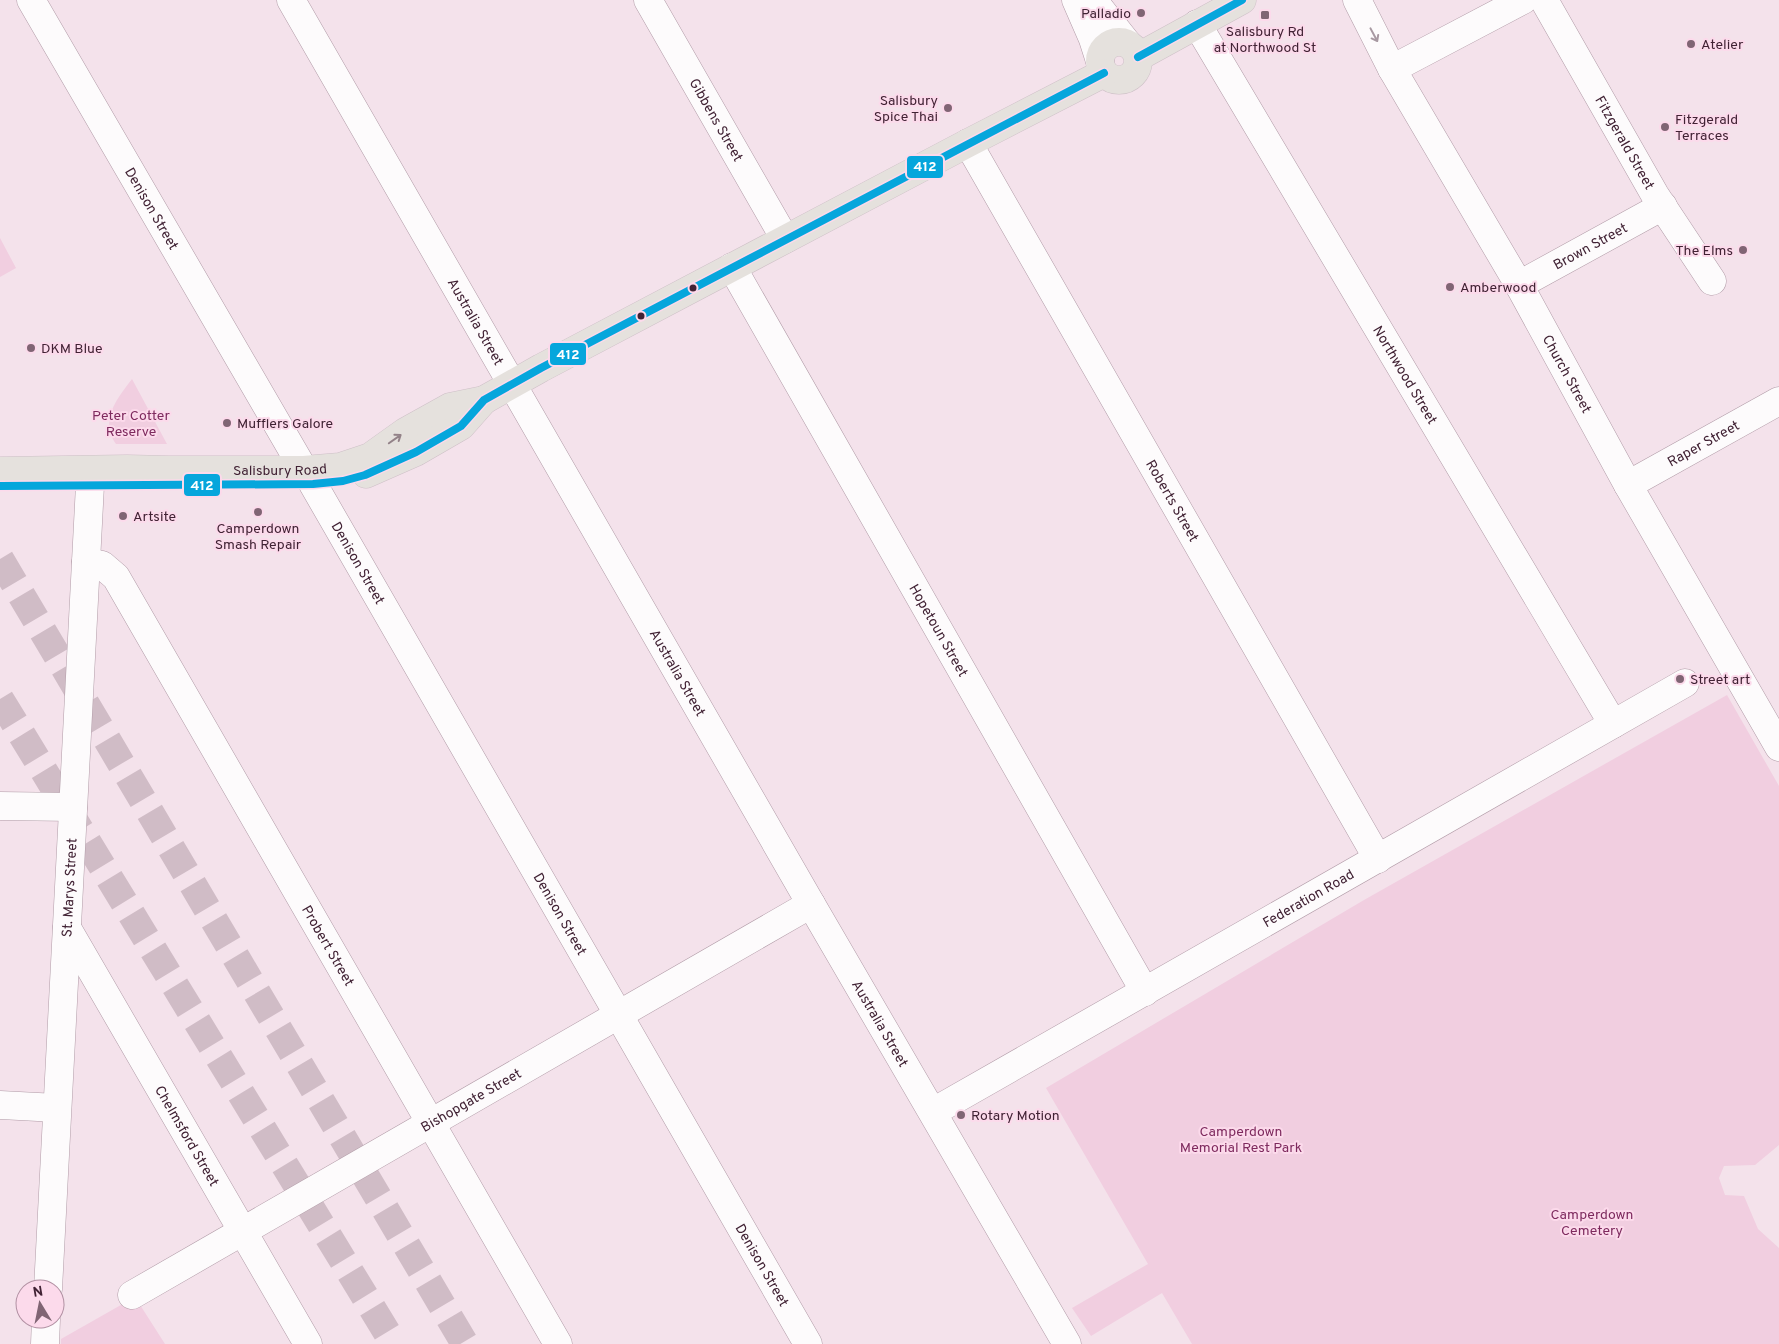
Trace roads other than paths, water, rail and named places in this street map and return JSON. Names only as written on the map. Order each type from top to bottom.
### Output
[{"type":"main road","points":[[1102,67],[1114,80],[1121,81],[1127,79],[1136,70],[1132,50],[1198,24],[1242,0]]},
{"type":"main road","name":"Salisbury Road","points":[[0,486],[90,485],[308,477],[370,457],[405,432],[450,407],[484,400],[968,143],[1102,67]]},
{"type":"main road","name":"Salisbury Road","points":[[0,471],[127,469],[308,477]]},
{"type":"street","name":"Denison Street","points":[[31,0],[808,1344]]},
{"type":"street","name":"Australia Street","points":[[291,0],[811,904],[1067,1344]]},
{"type":"street","name":"Gibbens Street","points":[[648,0],[785,239]]},
{"type":"street","points":[[1076,0],[1093,39],[1102,67]]},
{"type":"street","points":[[1093,0],[1132,50]]},
{"type":"street","name":"Church Street","points":[[1357,0],[1392,68],[1519,285],[1628,485],[1779,747]]},
{"type":"street","points":[[1392,68],[1523,0]]},
{"type":"street","name":"Fitzgerald Street","points":[[1544,0],[1655,195],[1712,281]]},
{"type":"street","name":"Northwood Street","points":[[1198,24],[1613,724]]},
{"type":"street","name":"Roberts Street","points":[[968,143],[1378,859]]},
{"type":"street","name":"Brown Street","points":[[1519,285],[1663,206]]},
{"type":"street","name":"Hopetoun Street","points":[[732,267],[1145,992]]},
{"type":"street","name":"Raper Street","points":[[1628,485],[1779,401]]},
{"type":"street","name":"St. Marys Street","points":[[48,1279],[90,485]]},
{"type":"street","name":"Probert Street","points":[[86,562],[102,565],[116,577],[558,1344]]},
{"type":"street","name":"Federation Road","points":[[933,1112],[1686,684]]},
{"type":"street","points":[[0,806],[73,807]]},
{"type":"street","name":"Bishopgate Street","points":[[132,1295],[811,904]]},
{"type":"street","name":"Chelmsford Street","points":[[67,928],[308,1344]]},
{"type":"street","points":[[0,1105],[57,1108]]},
{"type":"street","points":[[45,1344],[46,1329]]},
{"type":"tunnel","points":[[0,559],[465,1344]]},
{"type":"tunnel","points":[[0,699],[394,1344]]},
{"type":"place","name":"Palladio","points":[[1141,13]]},
{"type":"place","name":"Salisbury Rd at Northwood St","points":[[1265,15]]},
{"type":"place","name":"Atelier","points":[[1691,44]]},
{"type":"place","name":"Salisbury Spice Thai","points":[[948,108]]},
{"type":"place","name":"Fitzgerald Terraces","points":[[1665,127]]},
{"type":"place","name":"The Elms","points":[[1743,250]]},
{"type":"place","name":"Amberwood","points":[[1450,287]]},
{"type":"place","name":"DKM Blue","points":[[31,348]]},
{"type":"place","name":"Mufflers Galore","points":[[227,423]]},
{"type":"place","name":"Camperdown Smash Repair","points":[[258,512]]},
{"type":"place","name":"Artsite","points":[[123,516]]},
{"type":"place","name":"Street art","points":[[1680,679]]},
{"type":"place","name":"Rotary Motion","points":[[961,1115]]},
{"type":"park label","name":"Peter Cotter Reserve","points":[[131,424]]},
{"type":"park label","name":"Camperdown Memorial Rest Park","points":[[1241,1140]]},
{"type":"park label","name":"Camperdown Cemetery","points":[[1592,1222]]}]
